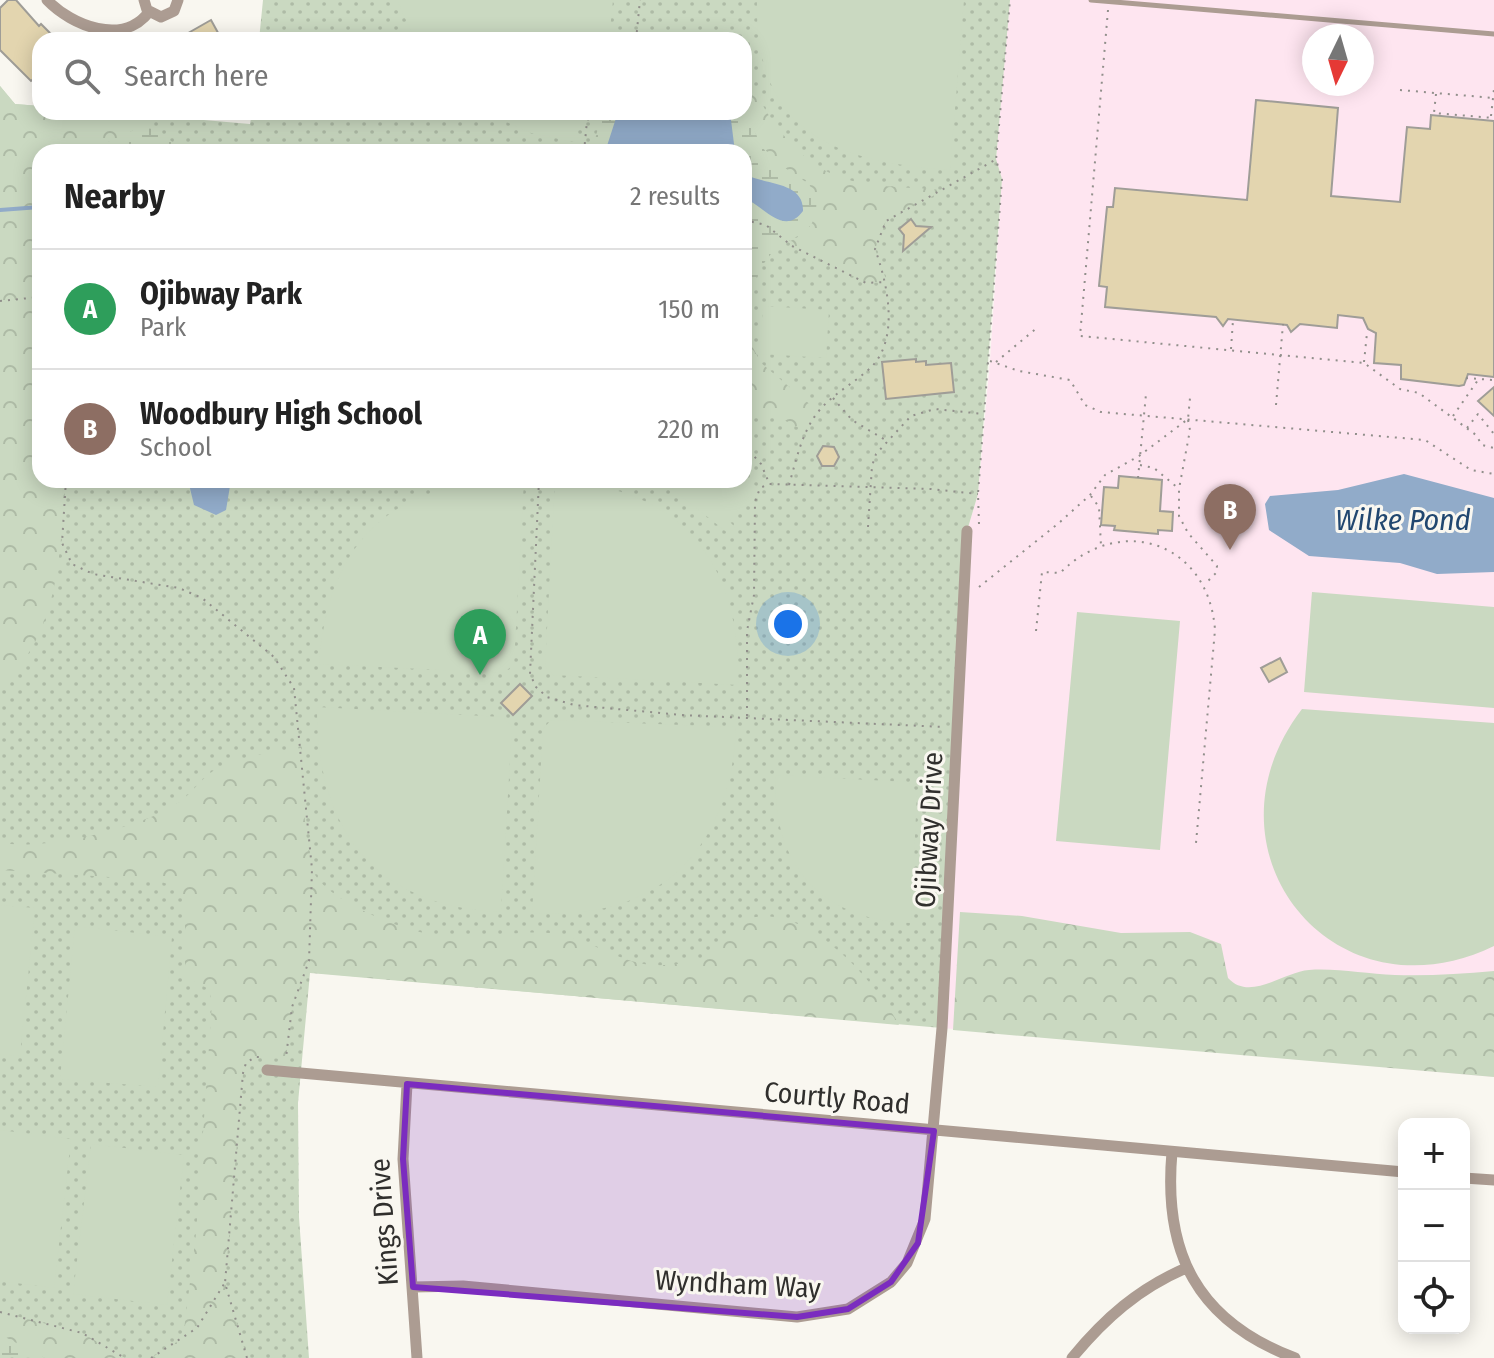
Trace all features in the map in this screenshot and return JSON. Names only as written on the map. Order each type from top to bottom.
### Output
[{"type":"street","points":[[47,0],[72,19],[101,29],[130,28],[149,12]]},
{"type":"street","points":[[144,0],[149,12],[161,17],[170,14],[178,0]]},
{"type":"street","name":"Ojibway Drive","points":[[934,1131],[967,531]]},
{"type":"street","name":"Courtly Road","points":[[268,1064],[285,1072],[407,1084],[1398,1171]]},
{"type":"street","name":"Kings Drive","points":[[407,1084],[403,1159],[417,1358]]},
{"type":"street","name":"Wyndham Way","points":[[413,1287],[463,1286],[797,1317],[848,1309],[891,1282],[918,1243],[929,1197],[934,1131]]},
{"type":"street","points":[[1172,1152],[1170,1214],[1186,1268],[1206,1299],[1229,1323],[1254,1341],[1295,1358]]},
{"type":"street","points":[[1470,1178],[1494,1180]]},
{"type":"street","points":[[1072,1358],[1097,1327],[1137,1292],[1186,1268]]},
{"type":"lane","points":[[1091,0],[1494,34]]},
{"type":"path","points":[[637,32],[640,0]]},
{"type":"path","points":[[1109,1],[1080,336],[1364,363],[1400,389],[1419,393],[1467,428],[1482,445],[1494,448]]},
{"type":"path","points":[[1436,93],[1434,113],[1492,118],[1494,89]]},
{"type":"path","points":[[1400,90],[1493,98]]},
{"type":"path","points":[[585,144],[588,120]]},
{"type":"path","points":[[789,485],[805,431],[833,397],[869,370],[880,356],[888,318],[887,282],[875,249],[886,221],[996,160]]},
{"type":"path","points":[[752,222],[766,225],[788,242],[866,283],[887,282]]},
{"type":"path","points":[[0,301],[32,298]]},
{"type":"path","points":[[1230,350],[1233,320]]},
{"type":"path","points":[[1276,405],[1283,324]]},
{"type":"path","points":[[996,363],[1038,327]]},
{"type":"path","points":[[1364,363],[1367,333]]},
{"type":"path","points":[[990,361],[1019,371],[1070,380],[1078,398],[1092,409],[1425,440],[1471,470],[1494,474]]},
{"type":"path","points":[[1466,378],[1493,380]]},
{"type":"path","points":[[1452,417],[1478,380]]},
{"type":"path","points":[[1138,478],[1146,394]]},
{"type":"path","points":[[833,397],[852,420],[887,442]]},
{"type":"path","points":[[1190,398],[1190,430],[1177,506],[1183,524],[1217,566],[1216,573],[1205,584]]},
{"type":"path","points":[[868,527],[868,488],[876,454],[911,416],[923,410],[985,414]]},
{"type":"path","points":[[1467,428],[1478,414],[1494,434]]},
{"type":"path","points":[[966,589],[977,588],[1021,556],[1090,495],[1105,475],[1139,456],[1188,419]]},
{"type":"path","points":[[752,454],[761,464],[769,484]]},
{"type":"path","points":[[1139,464],[1154,468],[1179,489]]},
{"type":"path","points":[[747,717],[747,631],[754,595],[755,502],[760,488],[769,484],[931,489],[978,494]]},
{"type":"path","points":[[65,488],[62,543],[72,564],[93,574],[179,588],[202,598],[274,657],[294,688],[312,869],[309,961],[292,1007],[285,1072]]},
{"type":"path","points":[[539,488],[530,674],[536,687],[547,697],[574,705],[947,727]]},
{"type":"path","points":[[1090,495],[1099,507],[1101,547]]},
{"type":"path","points":[[1036,631],[1042,572],[1060,573],[1078,557],[1101,547],[1135,542],[1160,547],[1189,565],[1205,584],[1212,606],[1215,646],[1196,843]]},
{"type":"path","points":[[247,1358],[225,1283],[243,1073],[246,1063],[255,1057],[268,1064]]},
{"type":"path","points":[[151,1358],[197,1328],[225,1283]]},
{"type":"path","points":[[0,1312],[82,1333],[125,1358]]},
{"type":"highlighted area","points":[[407,1084],[934,1131],[918,1243],[891,1282],[848,1309],[797,1317],[413,1287],[403,1159]]},
{"type":"shaded area","points":[[1010,0],[1494,0],[1494,1077],[942,1028],[967,531],[978,494],[1002,179],[996,160]]},
{"type":"green space","points":[[263,0],[1010,0],[996,159],[1002,179],[978,494],[967,531],[942,1028],[310,973],[298,1103],[299,1217],[309,1358],[0,1358],[0,86],[15,104],[32,105],[32,120],[204,120],[250,124],[251,120],[752,120],[752,32],[260,32]]},
{"type":"green space","points":[[397,0],[613,0],[610,32],[411,32]]},
{"type":"green space","points":[[757,0],[964,0],[950,170],[871,159],[838,148],[809,132],[786,110],[770,81],[760,45]]},
{"type":"green space","points":[[752,85],[770,117],[789,141],[807,159],[826,171],[867,184],[944,190],[886,221],[875,249],[887,282],[866,283],[788,242],[806,234],[810,182],[779,164],[759,141],[752,127]]},
{"type":"green space","points":[[0,86],[15,104],[32,105],[32,120],[150,120],[151,127],[140,127],[104,144],[32,144],[32,488],[65,488],[58,564],[46,617],[20,665],[0,686]]},
{"type":"green space","points":[[502,120],[576,120],[574,142],[531,133]]},
{"type":"green space","points":[[600,120],[750,120],[771,159],[813,190],[816,198],[814,219],[805,231],[777,248],[761,268],[752,289],[752,144],[594,144]]},
{"type":"green space","points":[[140,127],[158,130],[175,144],[104,144]]},
{"type":"green space","points":[[763,306],[829,310],[826,358],[760,354]]},
{"type":"green space","points":[[752,346],[761,363],[819,412],[805,431],[780,418],[752,413]]},
{"type":"green space","points":[[752,483],[757,487],[729,521],[735,527],[729,534],[671,488],[752,488]]},
{"type":"green space","points":[[446,488],[524,488],[514,664],[504,673],[319,664],[324,625],[333,591],[347,561],[365,536],[388,515],[416,499]]},
{"type":"green space","points":[[555,488],[605,488],[637,498],[669,515],[695,539],[715,568],[729,602],[736,641],[738,685],[553,675],[545,666]]},
{"type":"green space","points":[[1312,592],[1494,607],[1494,708],[1304,692]]},
{"type":"green space","points":[[1077,612],[1180,621],[1160,850],[1056,841]]},
{"type":"green space","points":[[317,707],[503,717],[512,727],[501,912],[457,907],[419,895],[387,877],[361,853],[341,824],[327,789],[319,750]]},
{"type":"green space","points":[[1302,709],[1494,723],[1494,946],[1435,964],[1381,962],[1334,942],[1297,910],[1273,867],[1264,816],[1273,763]]},
{"type":"green space","points":[[551,720],[736,727],[733,759],[716,818],[683,866],[660,885],[632,900],[600,909],[532,914],[543,729]]},
{"type":"green space","points":[[301,748],[305,825],[312,868],[333,893],[371,914],[414,930],[447,937],[550,933],[580,940],[649,965],[701,959],[733,927],[745,920],[767,916],[790,921],[813,932],[835,948],[873,987],[899,1025],[306,972],[292,1007],[286,1059],[255,1057],[246,1063],[243,1073],[225,1283],[247,1358],[151,1358],[183,1338],[196,1234],[212,1003],[209,989],[185,977],[185,897],[179,888],[156,880],[0,870],[0,842],[40,844],[121,828],[167,810],[218,768],[248,757]]},
{"type":"green space","points":[[776,775],[908,782],[917,792],[911,923],[851,911],[827,898],[808,881],[793,860],[782,835]]},
{"type":"green space","points":[[0,905],[35,908],[20,1056],[0,1054]]},
{"type":"green space","points":[[960,912],[1022,916],[1121,933],[1190,932],[1221,944],[1228,978],[1246,987],[1256,987],[1309,970],[1407,975],[1494,971],[1494,1077],[953,1030]]},
{"type":"green space","points":[[75,926],[172,937],[158,1087],[60,1079]]},
{"type":"green space","points":[[0,1130],[71,1139],[54,1288],[0,1281]]},
{"type":"green space","points":[[91,1144],[184,1155],[167,1305],[73,1294]]},
{"type":"green space","points":[[0,1312],[82,1333],[125,1358],[45,1358],[0,1336]]},
{"type":"green space","points":[[0,1336],[7,1338],[45,1358],[0,1357]]},
{"type":"water","points":[[615,120],[731,120],[734,144],[608,144]]},
{"type":"water","points":[[752,178],[790,189],[802,201],[803,211],[796,218],[789,221],[774,217],[752,203]]},
{"type":"water","name":"Wilke Pond","points":[[1404,474],[1494,498],[1494,572],[1437,574],[1400,563],[1309,556],[1269,530],[1265,504],[1270,496],[1338,490]]},
{"type":"water","points":[[190,488],[230,488],[226,510],[216,515],[194,505]]},
{"type":"building","points":[[8,0],[16,0],[39,26],[41,24],[49,32],[32,32],[31,81],[0,50],[0,8]]},
{"type":"building","points":[[211,20],[218,32],[190,32]]},
{"type":"building","points":[[1256,100],[1338,108],[1331,196],[1400,202],[1407,127],[1430,129],[1431,115],[1494,121],[1494,377],[1468,374],[1464,385],[1459,386],[1401,379],[1401,365],[1374,363],[1376,333],[1368,329],[1363,318],[1338,315],[1337,328],[1300,324],[1291,332],[1287,325],[1228,319],[1223,326],[1216,317],[1105,307],[1107,287],[1099,286],[1107,207],[1113,207],[1115,188],[1247,200]]},
{"type":"building","points":[[911,219],[916,226],[931,227],[903,251],[904,235],[899,229]]},
{"type":"building","points":[[916,359],[916,362],[926,361],[926,365],[951,363],[954,392],[886,399],[882,362]]},
{"type":"building","points":[[1494,387],[1494,416],[1478,401]]},
{"type":"building","points":[[823,446],[834,447],[839,457],[834,466],[822,466],[817,456]]},
{"type":"building","points":[[1119,476],[1162,480],[1160,511],[1173,512],[1172,531],[1158,530],[1158,534],[1114,530],[1115,526],[1101,525],[1104,487],[1118,488]]},
{"type":"building","points":[[1280,658],[1287,672],[1269,682],[1261,668]]},
{"type":"building","points":[[520,684],[532,696],[513,715],[501,703]]},
{"type":"waterway","points":[[0,210],[32,208]]},
{"type":"place","name":"Woodbury High School","points":[[1230,550]]},
{"type":"place","name":"Ojibway Park","points":[[480,675]]}]
